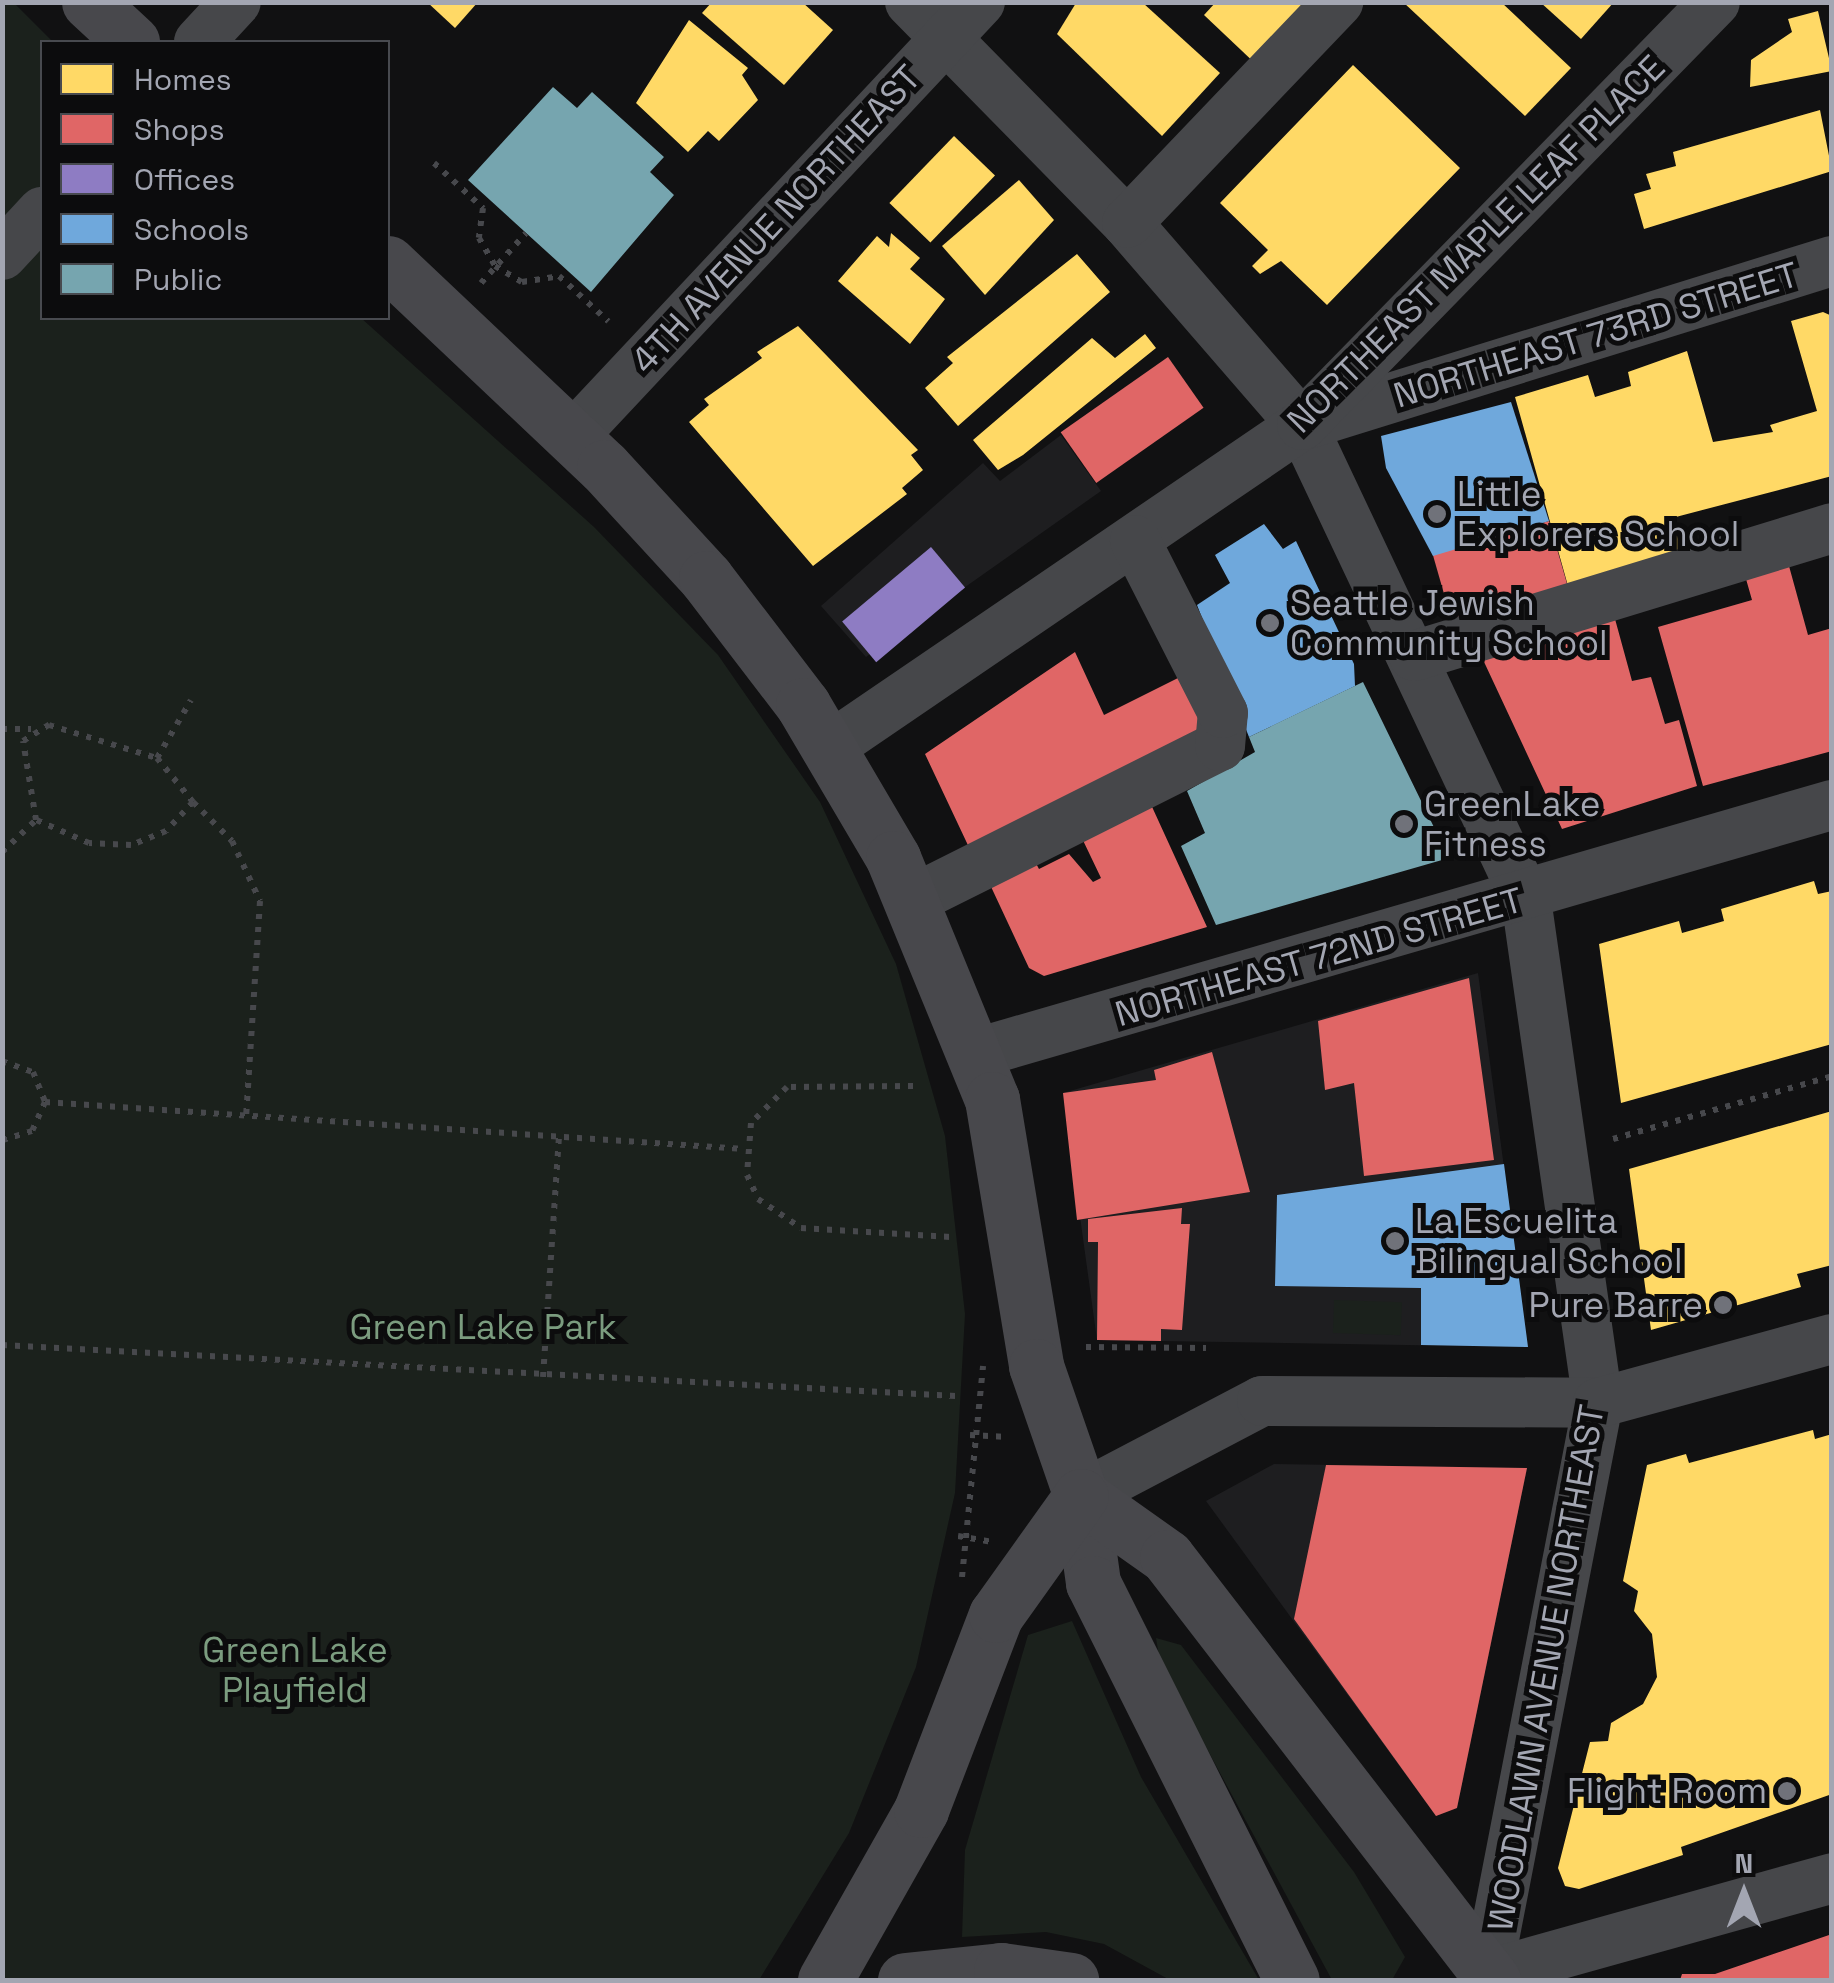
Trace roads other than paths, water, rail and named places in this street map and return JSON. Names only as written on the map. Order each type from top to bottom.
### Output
[{"type":"main road","points":[[89,2],[130,40]]},
{"type":"main road","points":[[390,265],[573,436],[706,578],[831,746],[914,899],[978,1053],[1005,1146],[1036,1366],[1081,1496],[1106,1613],[1292,1980]]},
{"type":"main road","points":[[825,1980],[954,1734],[996,1615],[1081,1496]]},
{"type":"main road","points":[[1081,1496],[1167,1557],[1489,1978]]},
{"type":"main road","points":[[905,1980],[1001,1970],[1071,1980]]},
{"type":"street","points":[[202,40],[236,2]]},
{"type":"street","name":"WOODLAWN AVENUE NORTHEAST","points":[[910,2],[964,19],[1127,223],[1302,425],[1526,899],[1598,1403],[1489,1978]]},
{"type":"street","points":[[1127,223],[1338,2]]},
{"type":"street","name":"NORTHEAST MAPLE LEAF PLACE","points":[[831,746],[1302,425],[1716,2]]},
{"type":"street","name":"4TH AVENUE NORTHEAST","points":[[573,436],[964,19]]},
{"type":"street","points":[[2,255],[40,214]]},
{"type":"street","name":"NORTHEAST 73RD STREET","points":[[1302,425],[1832,262]]},
{"type":"street","points":[[1414,656],[1832,528]]},
{"type":"street","points":[[914,899],[1220,746],[1223,712],[1134,540]]},
{"type":"street","name":"NORTHEAST 72ND STREET","points":[[978,1053],[1526,899],[1832,805]]},
{"type":"street","points":[[1081,1496],[1262,1401],[1598,1403],[1832,1339]]},
{"type":"street","points":[[1489,1978],[1832,1878]]},
{"type":"place","name":"Little Explorers School","points":[[1437,514]]},
{"type":"place","name":"Seattle Jewish Community School","points":[[1270,623]]},
{"type":"place","name":"GreenLake Fitness","points":[[1404,824]]},
{"type":"place","name":"La Escuelita Bilingual School","points":[[1395,1241]]},
{"type":"place","name":"Pure Barre","points":[[1723,1305]]},
{"type":"place","name":"Flight Room","points":[[1787,1791]]},
{"type":"park label","name":"Green Lake Park","points":[[483,1327]]},
{"type":"park label","name":"Green Lake Playfield","points":[[295,1670]]}]
